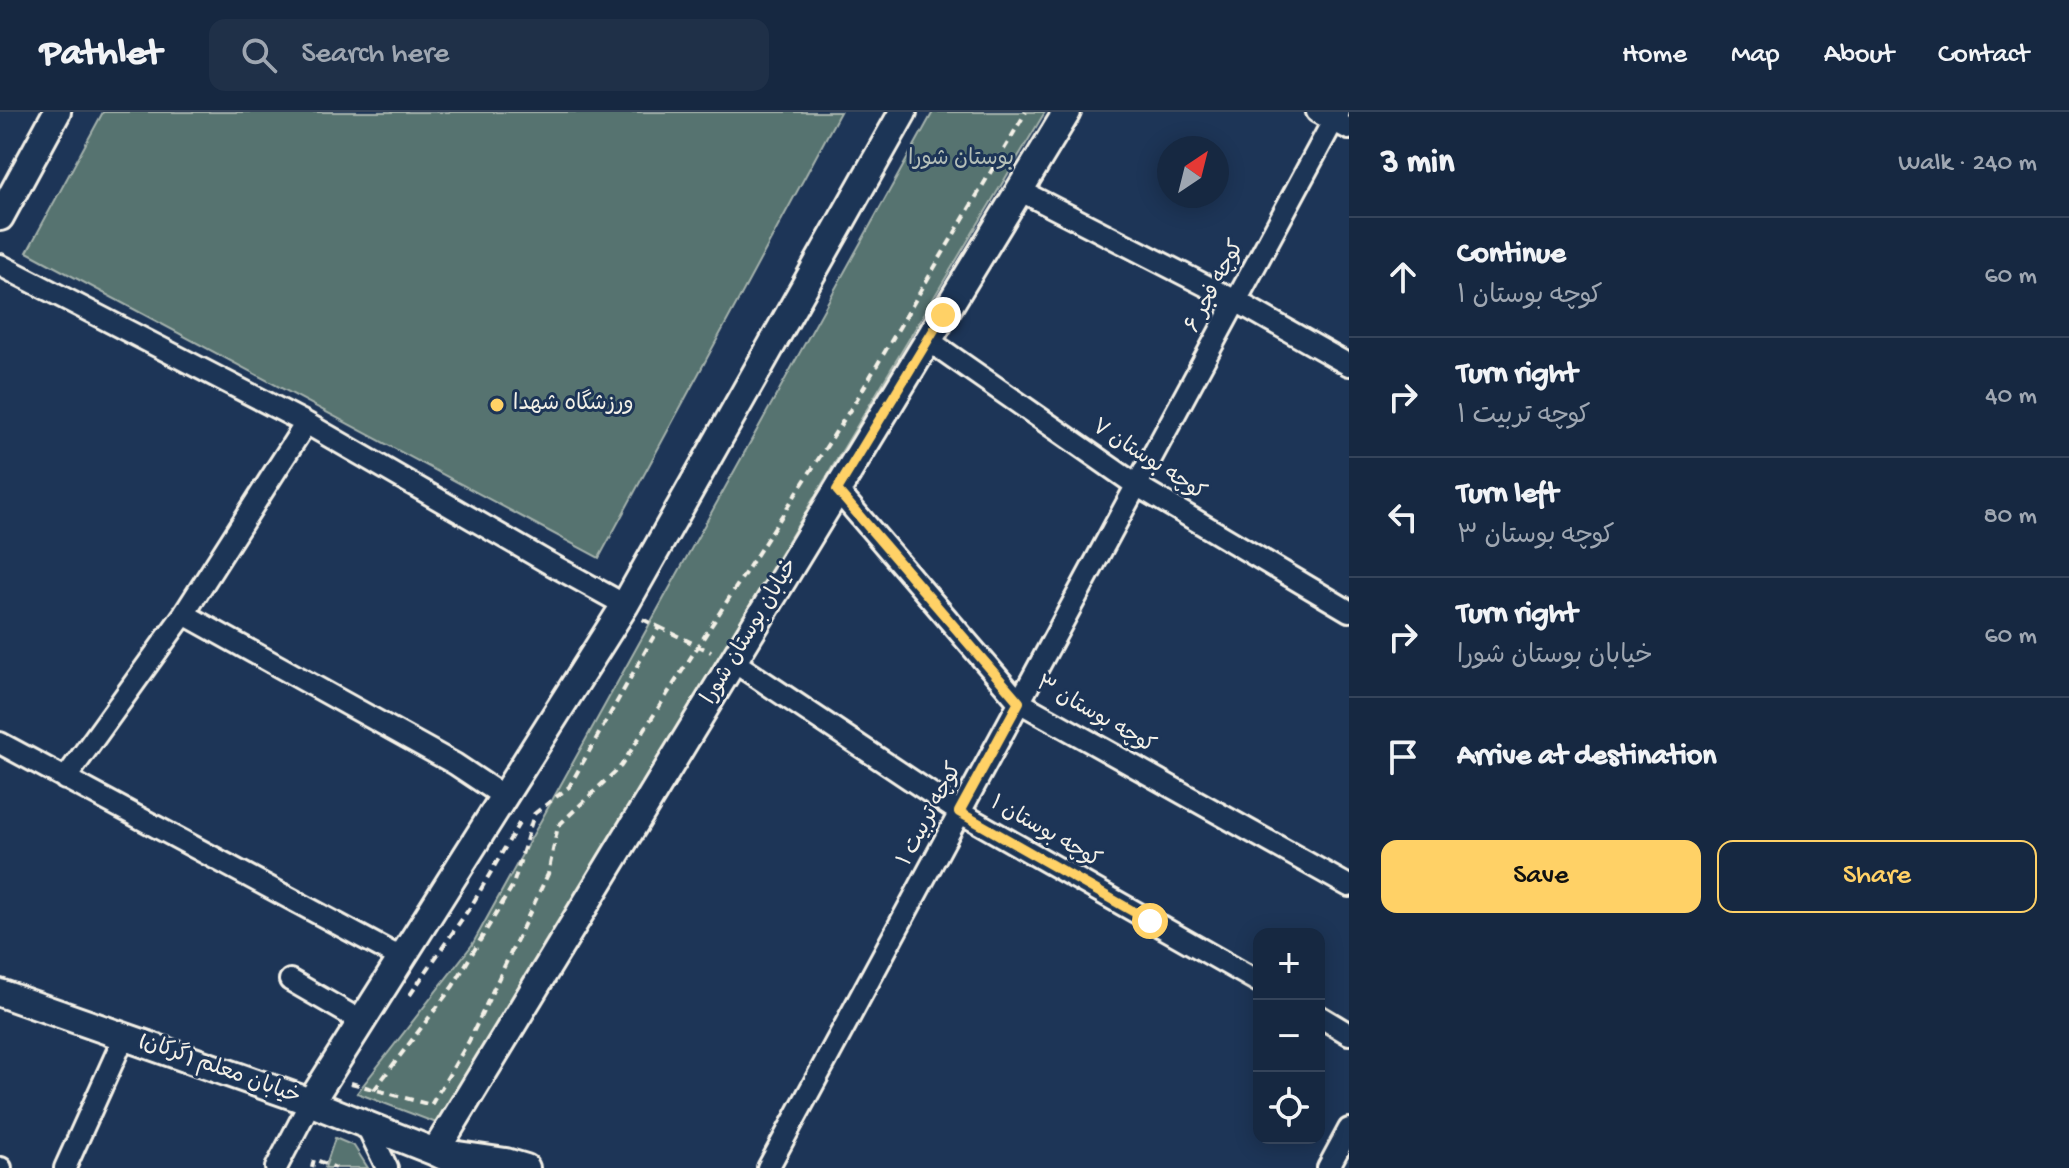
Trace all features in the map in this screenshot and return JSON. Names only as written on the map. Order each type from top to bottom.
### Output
[{"type":"main road","points":[[0,217],[57,112]]},
{"type":"main road","points":[[310,1103],[503,796],[631,611],[903,112]]},
{"type":"main road","name":"خیابان بوستان شورا","points":[[435,1152],[1067,112]]},
{"type":"main road","name":"خیابان معلم (گرکان)","points":[[0,993],[310,1103],[435,1152]]},
{"type":"main road","points":[[435,1152],[469,1168]]},
{"type":"main road","points":[[435,1152],[506,1162],[526,1168]]},
{"type":"street","name":"کوچه فجر ۶","points":[[1136,485],[1334,118]]},
{"type":"street","points":[[1019,190],[1236,301],[1349,365]]},
{"type":"street","points":[[0,265],[306,423],[631,611]]},
{"type":"street","name":"کوچه بوستان ۷","points":[[928,340],[1136,485],[1349,611]]},
{"type":"street","points":[[65,779],[184,614],[306,423]]},
{"type":"street","name":"کوچه تربیت ۱","points":[[768,1168],[1136,485]]},
{"type":"street","name":"کوچه بوستان ۳","points":[[837,490],[1019,702],[1349,886]]},
{"type":"street","points":[[184,614],[455,764],[503,796]]},
{"type":"street","name":"کوچه بوستان ۱","points":[[734,662],[959,812],[1253,979]]},
{"type":"street","points":[[0,743],[401,958]]},
{"type":"street","points":[[290,980],[361,1021]]},
{"type":"street","points":[[1325,1020],[1349,1034]]},
{"type":"street","points":[[65,1168],[124,1037]]},
{"type":"street","points":[[276,1168],[310,1103]]},
{"type":"street","points":[[367,1126],[387,1168]]},
{"type":"street","points":[[1328,1168],[1349,1129]]},
{"type":"path","points":[[351,1083],[431,1105],[469,1041],[548,874],[558,826],[621,766],[857,399],[1026,112]]},
{"type":"path","points":[[631,611],[734,662]]},
{"type":"path","points":[[374,1090],[453,986],[513,885],[534,814],[569,787],[659,627]]},
{"type":"path","points":[[312,1168],[314,1159],[336,1168]]},
{"type":"green space","name":"ورزشگاه شهدا","points":[[103,112],[840,112],[599,558],[27,252]]},
{"type":"green space","name":"بوستان شورا","points":[[933,112],[1045,112],[439,1124],[357,1093],[472,945]]},
{"type":"green space","points":[[335,1138],[354,1146],[368,1168],[325,1168]]},
{"type":"place","name":"ورزشگاه شهدا","points":[[497,405]]},
{"type":"route","points":[[943,315],[837,490],[1019,702],[959,812],[1150,921]]}]
